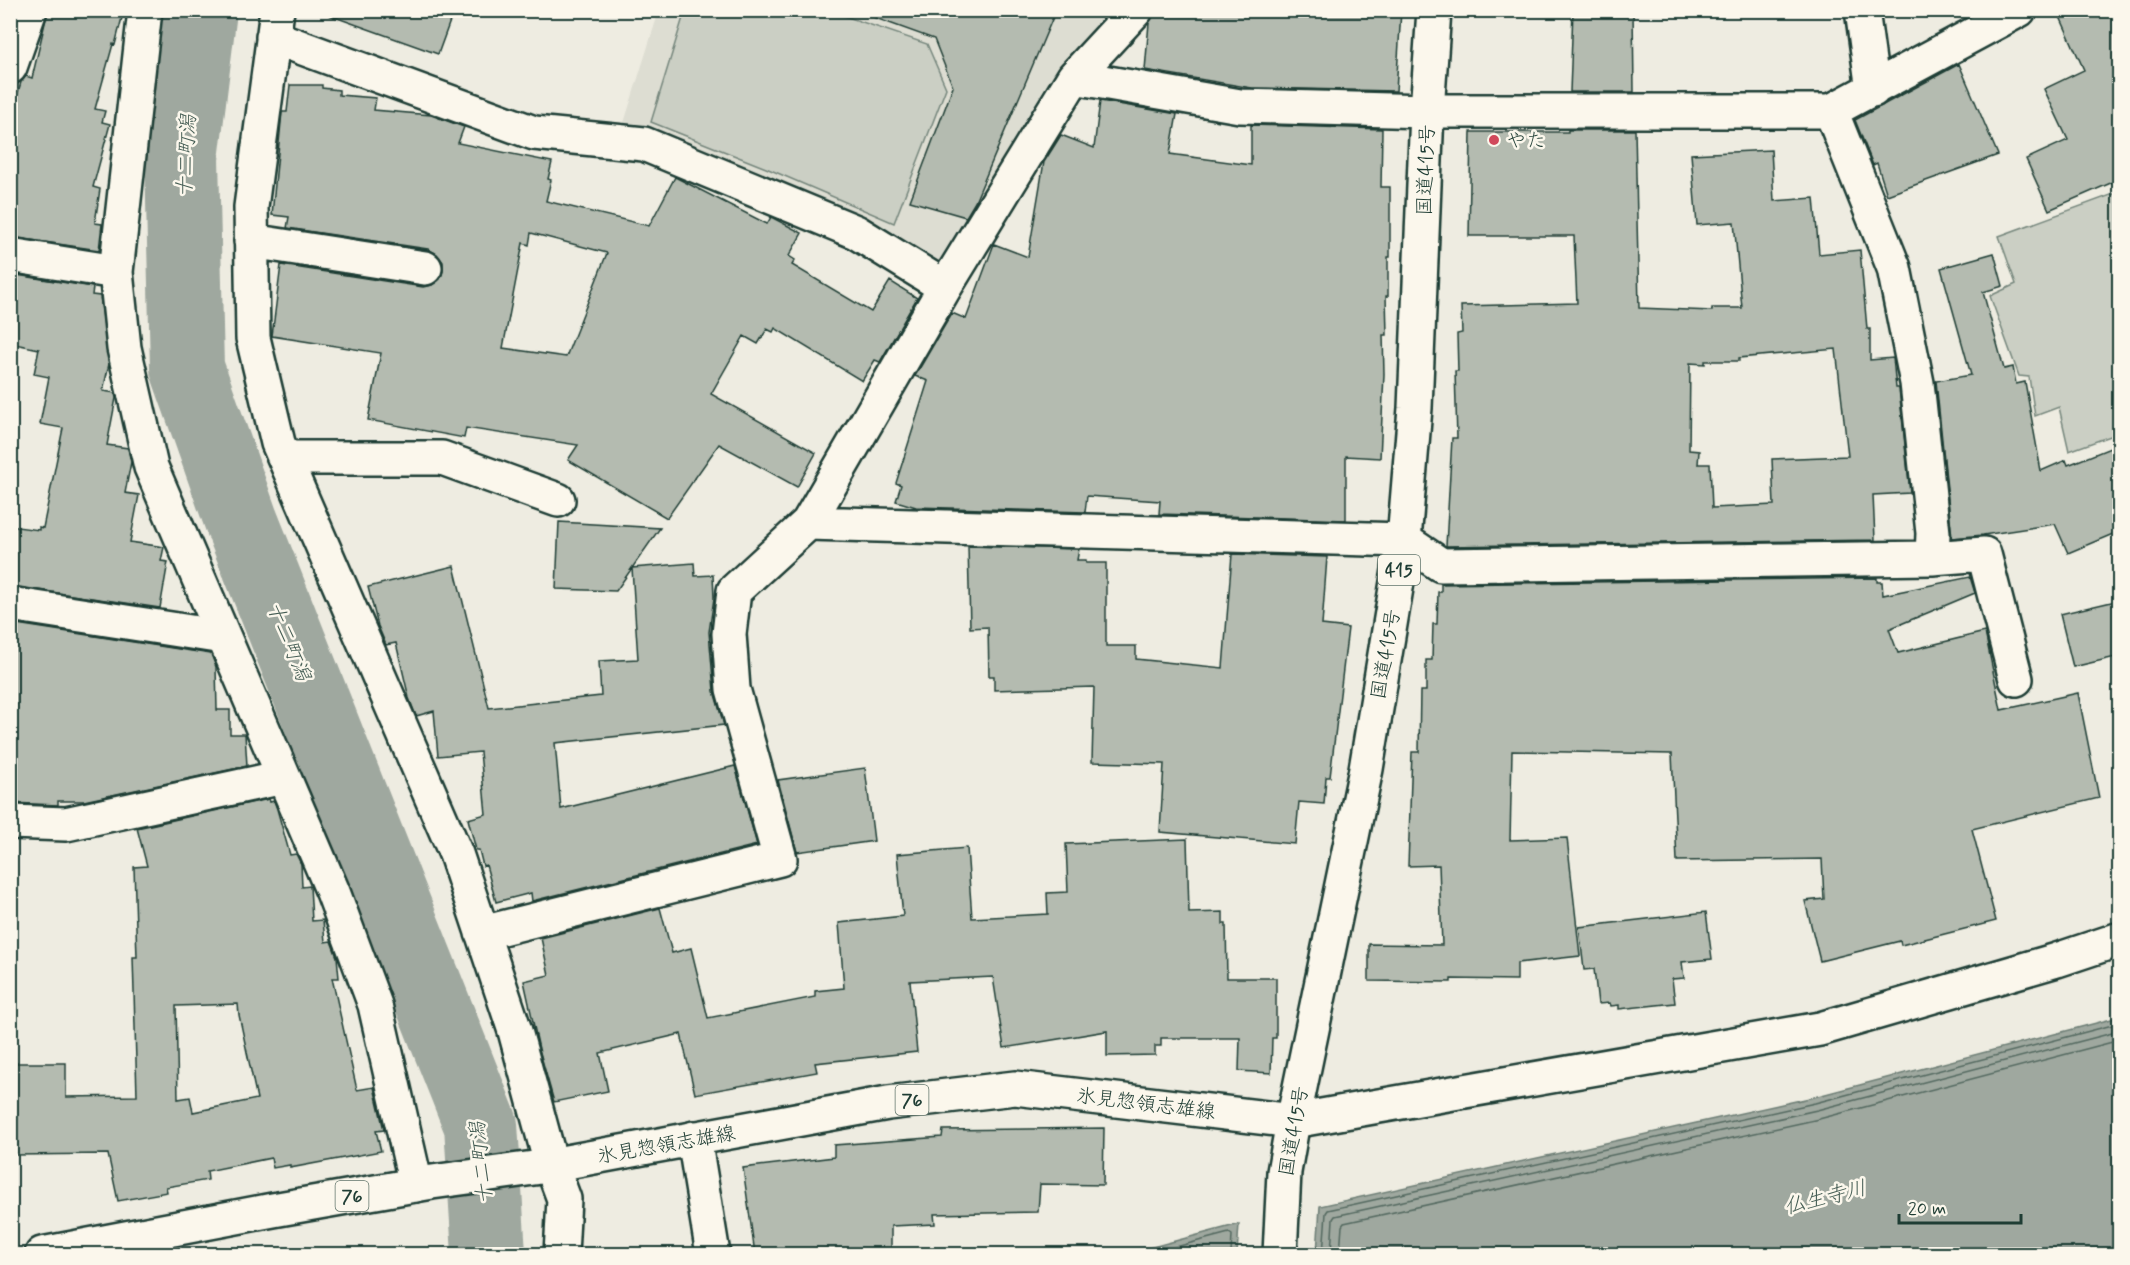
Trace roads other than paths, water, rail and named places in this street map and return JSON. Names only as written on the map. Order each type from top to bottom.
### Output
[{"type":"main road","points":[[10,67],[30,10]]},
{"type":"main road","points":[[144,10],[116,272],[124,348],[151,467],[333,892],[375,1005],[424,1184]]},
{"type":"main road","points":[[482,933],[780,859],[733,689],[729,634],[734,591],[808,523],[945,287],[1074,77],[1136,10]]},
{"type":"main road","name":"国道415号","points":[[1280,1254],[1284,1172],[1366,769],[1404,540],[1415,408],[1427,111],[1434,10]]},
{"type":"main road","points":[[1862,10],[1873,90]]},
{"type":"main road","points":[[1074,77],[1240,106],[1427,111],[1831,111],[2019,10]]},
{"type":"main road","points":[[561,1254],[564,1199],[543,1166],[515,1031],[456,854],[278,443],[253,338],[252,207],[275,24],[534,133],[644,144],[856,232],[945,287]]},
{"type":"main road","points":[[1831,111],[1894,268],[1917,383],[1933,533],[1932,558]]},
{"type":"main road","points":[[252,241],[425,268]]},
{"type":"main road","points":[[10,255],[116,272]]},
{"type":"main road","points":[[285,458],[442,458],[558,500]]},
{"type":"main road","points":[[808,523],[1404,540],[1441,565],[1932,558],[1984,554],[2016,679]]},
{"type":"main road","points":[[10,604],[223,637]]},
{"type":"main road","points":[[10,822],[66,824],[283,777]]},
{"type":"main road","name":"氷見惣領志雄線","points":[[42,1254],[273,1210],[543,1166],[888,1103],[1016,1088],[1293,1122],[1820,1029],[2057,960],[2120,939]]},
{"type":"main road","points":[[694,1138],[713,1254]]},
{"type":"water","name":"仏生寺川","points":[[2119,1017],[2119,1254],[1317,1254],[1320,1206],[1814,1097]]},
{"type":"water","points":[[1239,1224],[1237,1254],[1126,1254]]},
{"type":"waterway","name":"十二町潟","points":[[200,10],[182,158],[187,368],[242,523],[481,1125],[489,1254]]},
{"type":"place","name":"やた","points":[[1494,140]]}]
